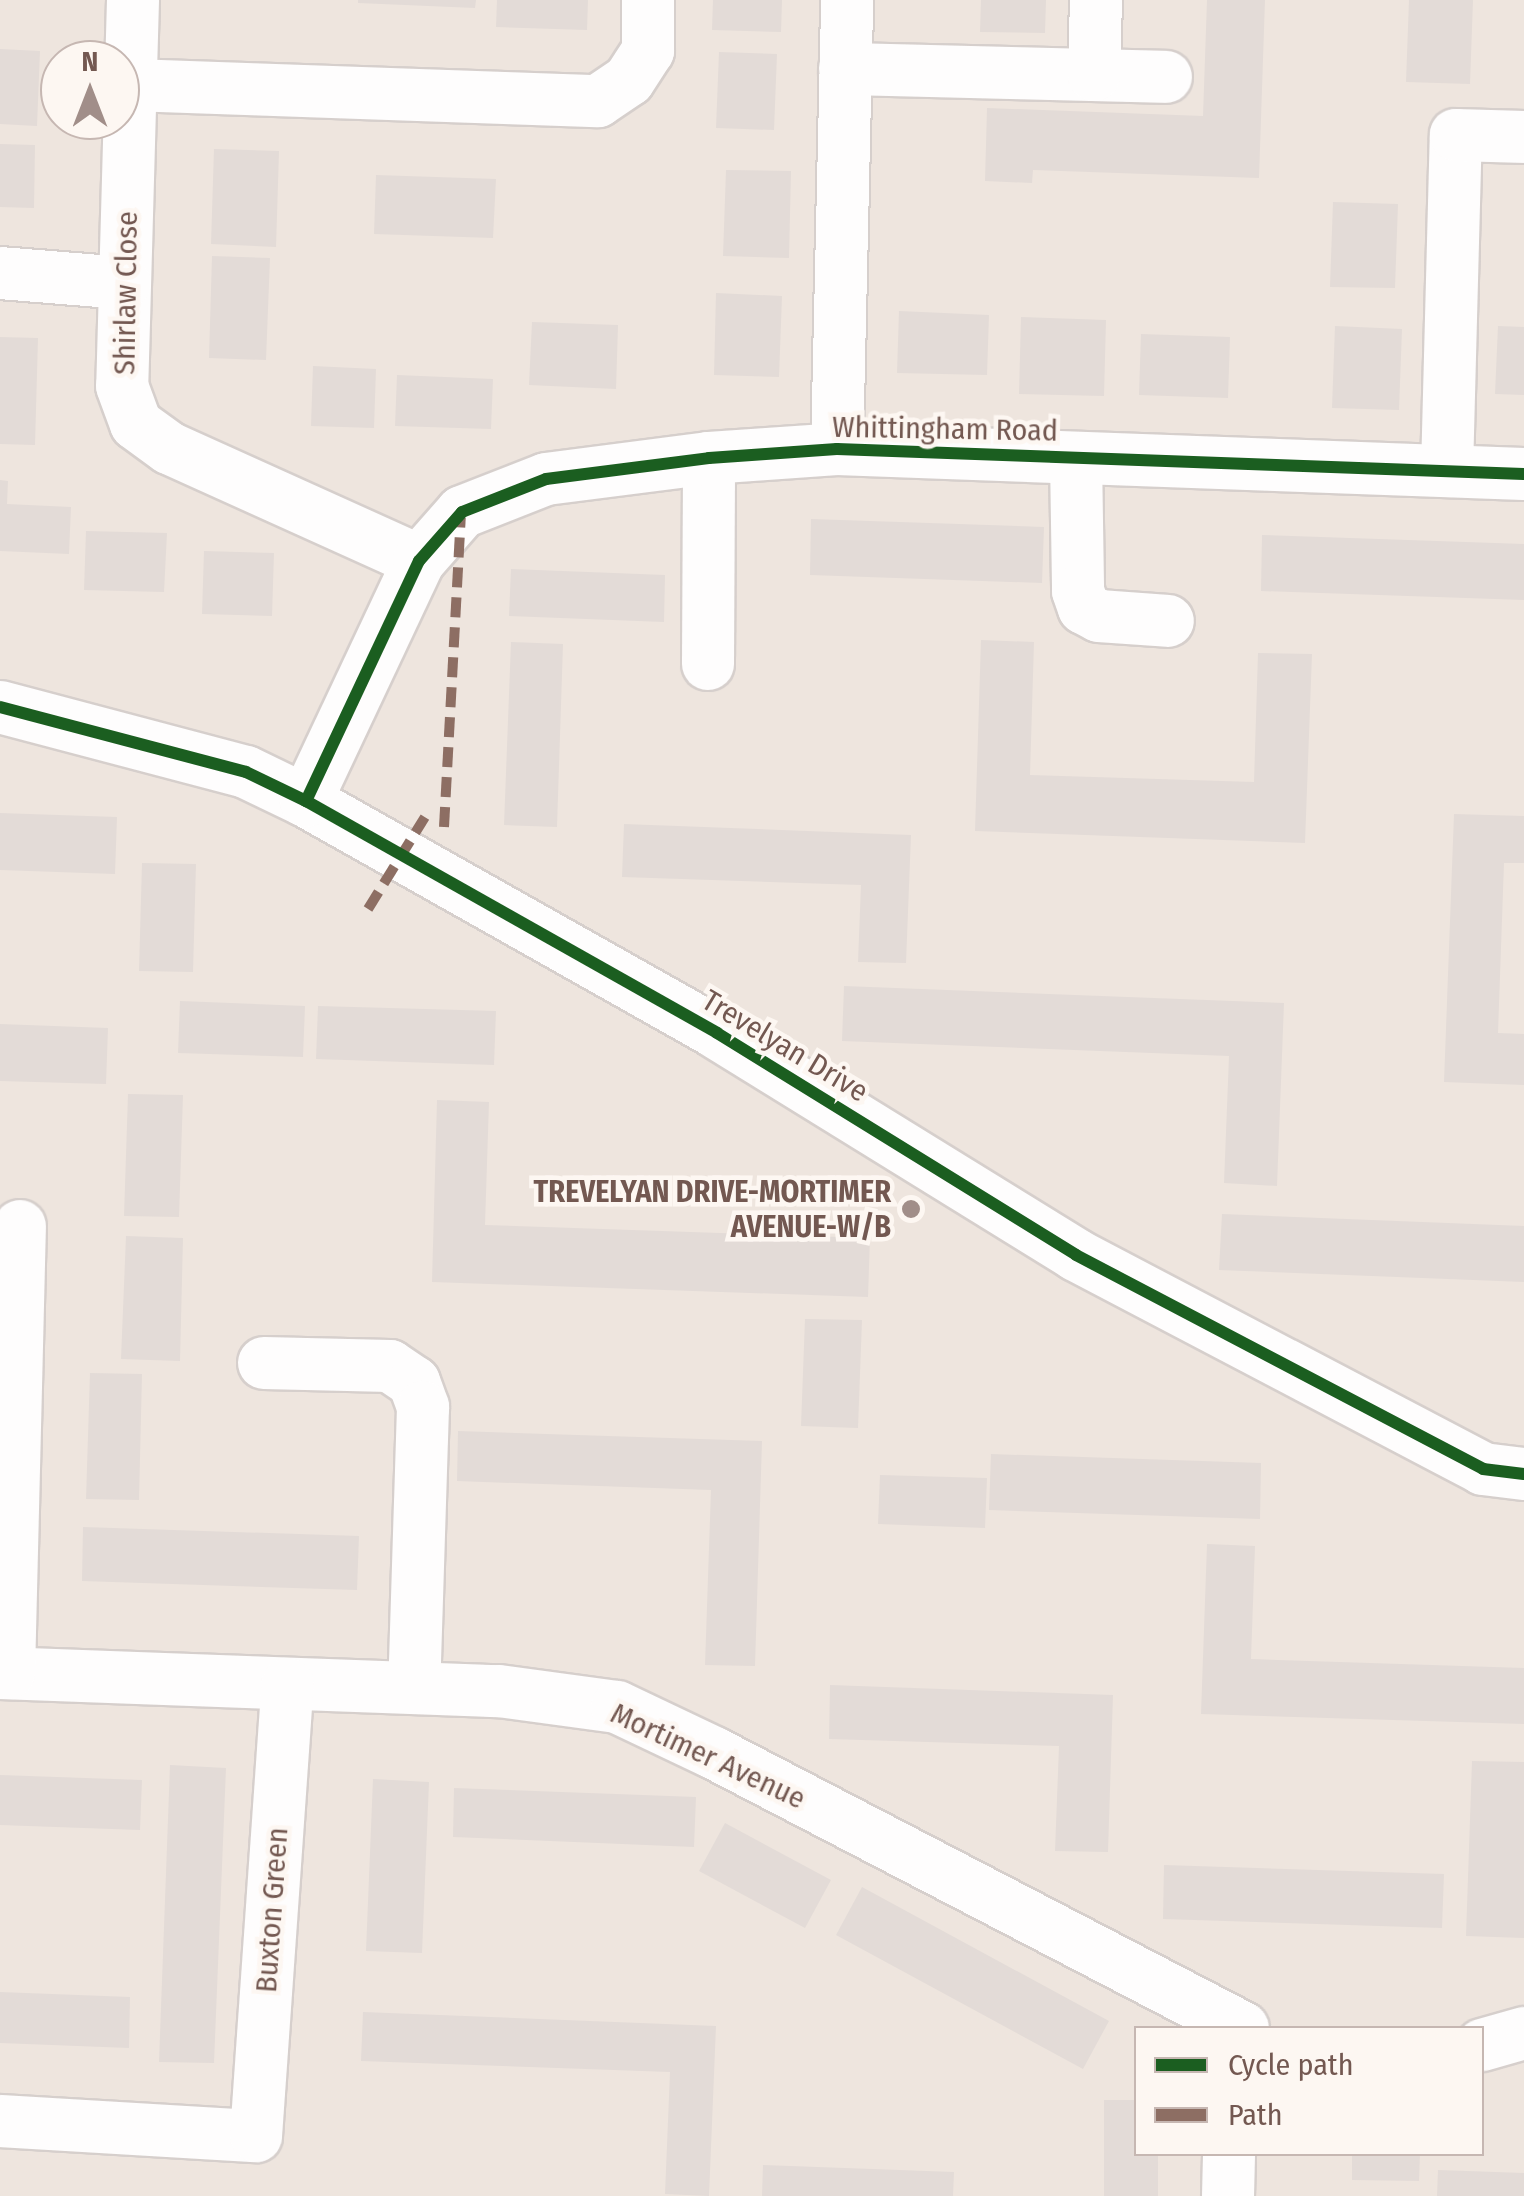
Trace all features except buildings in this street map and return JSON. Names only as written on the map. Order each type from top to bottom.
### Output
[{"type":"street","name":"Shirlaw Close","points":[[132,40],[133,0]]},
{"type":"street","points":[[140,85],[598,100],[629,80],[648,51],[648,0]]},
{"type":"street","points":[[837,449],[847,0]]},
{"type":"street","points":[[1094,75],[1096,0]]},
{"type":"street","points":[[845,69],[1166,76]]},
{"type":"street","points":[[1447,471],[1456,136],[1524,138]]},
{"type":"street","name":"Shirlaw Close","points":[[129,140],[122,386],[136,424],[168,448],[419,560]]},
{"type":"street","points":[[0,272],[125,283]]},
{"type":"street","name":"Whittingham Road","points":[[306,800],[419,560],[462,512],[546,479],[709,458],[837,449],[1524,474]]},
{"type":"street","points":[[708,664],[709,458]]},
{"type":"street","points":[[1076,458],[1078,591],[1084,608],[1099,616],[1168,621]]},
{"type":"street","name":"Trevelyan Drive","points":[[0,708],[246,772],[306,800],[718,1033],[1076,1256],[1484,1469],[1524,1474]]},
{"type":"street","points":[[4,1673],[20,1226]]},
{"type":"street","points":[[264,1364],[390,1366],[414,1382],[422,1408],[414,1688]]},
{"type":"street","name":"Mortimer Avenue","points":[[4,1673],[499,1691],[617,1707],[714,1753],[1232,2026]]},
{"type":"street","name":"Buxton Green","points":[[0,2121],[256,2136],[288,1684]]},
{"type":"street","points":[[1484,2044],[1524,2033]]},
{"type":"street","points":[[1228,2156],[1228,2196]]},
{"type":"shaded area","points":[[0,0],[1524,0],[1524,2196],[0,2196]]},
{"type":"marked path","points":[[444,827],[461,517]]},
{"type":"marked path","points":[[368,909],[425,817]]},
{"type":"cycle path","points":[[306,801],[419,561],[462,512],[546,479],[709,458],[837,449],[1524,474]]},
{"type":"cycle path","points":[[0,707],[246,772],[306,801],[717,1033],[1076,1255],[1483,1469],[1524,1474]]},
{"type":"place","name":"TREVELYAN DRIVE-MORTIMER AVENUE-W/B","points":[[911,1209]]}]
